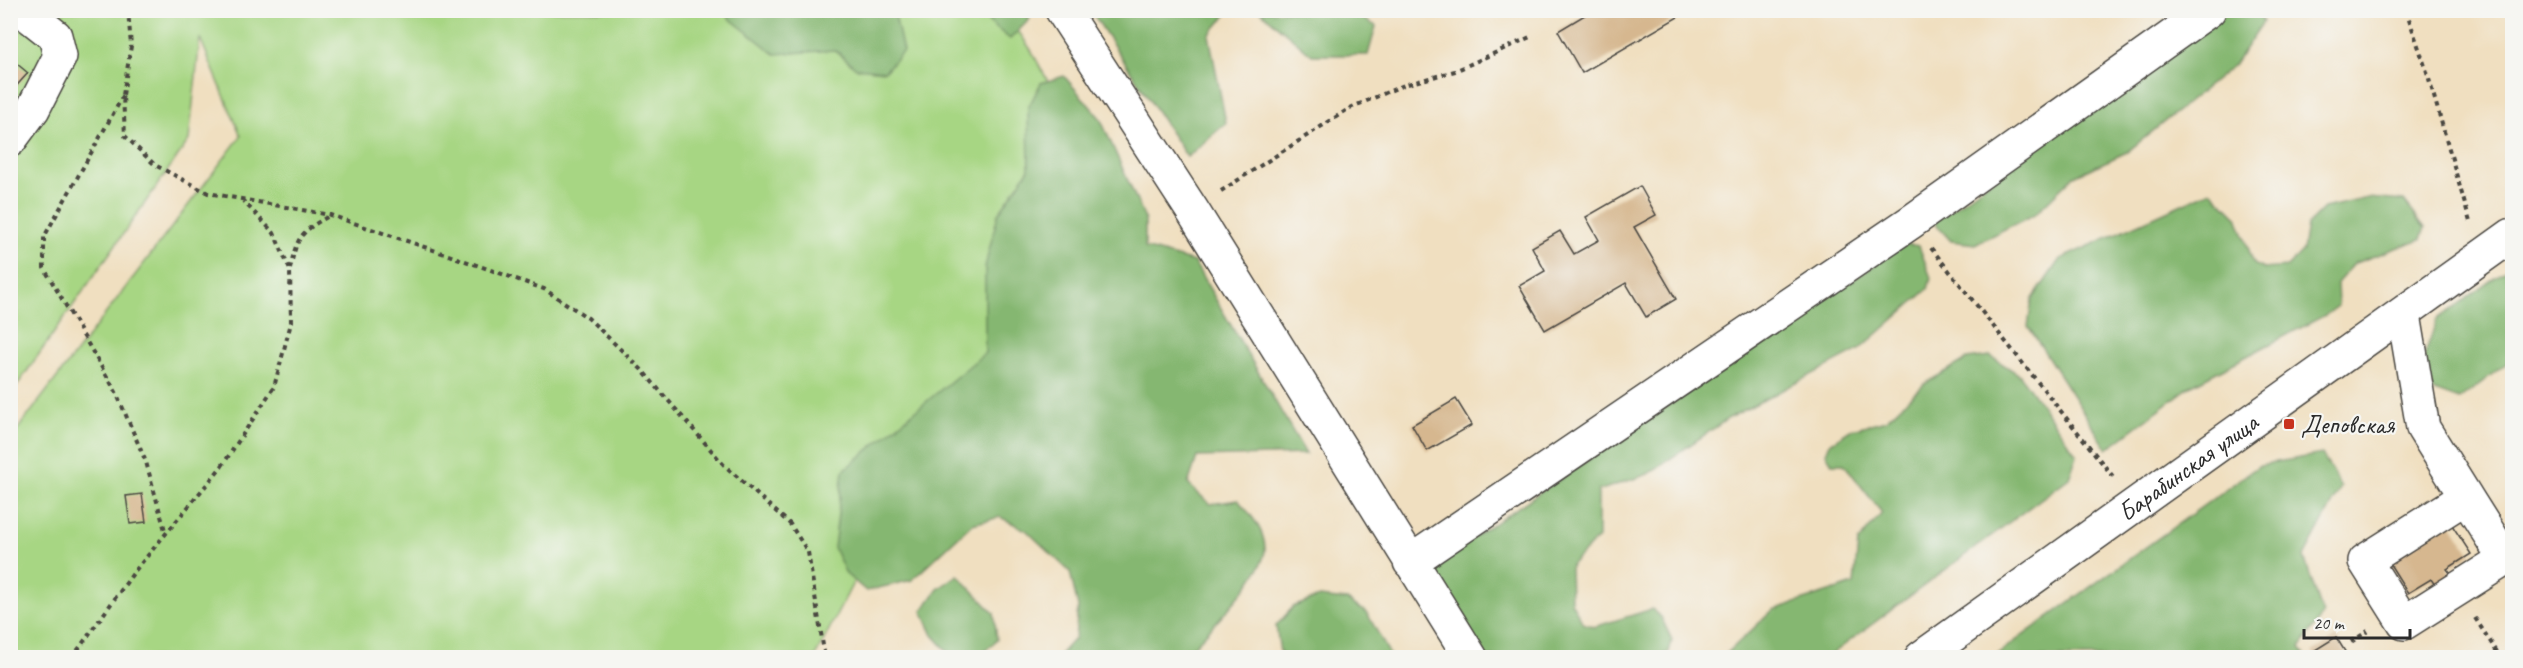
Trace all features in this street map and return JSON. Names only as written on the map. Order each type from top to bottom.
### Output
[{"type":"street","points":[[10,140],[33,109],[60,56],[55,36],[22,10]]},
{"type":"street","points":[[1062,10],[1192,210],[1471,657]]},
{"type":"street","points":[[1410,562],[1911,222],[2209,10]]},
{"type":"street","name":"Барабинская улица","points":[[1921,657],[2404,315],[2512,235]]},
{"type":"street","points":[[2404,315],[2423,428],[2505,559],[2404,623],[2365,561],[2466,497]]},
{"type":"path","points":[[128,10],[131,46],[123,95],[125,136],[155,165],[208,193],[330,215],[544,289],[588,318],[640,369],[724,465],[789,524],[808,552],[825,657]]},
{"type":"path","points":[[2406,10],[2427,72],[2481,259]]},
{"type":"path","points":[[1192,210],[1350,108],[1404,85],[1455,70],[1530,37]]},
{"type":"path","points":[[123,95],[44,237],[44,268],[116,392],[146,462],[166,534]]},
{"type":"path","points":[[243,201],[274,233],[290,270]]},
{"type":"path","points":[[72,657],[134,572],[222,466],[274,387],[291,323],[290,270],[295,244],[308,228],[330,215]]},
{"type":"path","points":[[1911,222],[2136,506]]},
{"type":"path","points":[[2457,590],[2500,657]]},
{"type":"green space","points":[[11,11],[1005,11],[1031,50],[1097,172],[1075,302],[907,478],[815,657],[11,657],[11,438],[241,136],[200,38],[189,140],[11,394]]},
{"type":"green space","points":[[726,11],[894,11],[903,51],[885,71],[856,68],[835,50],[775,54],[729,18]]},
{"type":"green space","points":[[979,11],[1025,11],[1030,19],[1010,39]]},
{"type":"green space","points":[[1091,11],[1233,11],[1228,13],[1209,35],[1226,123],[1187,157]]},
{"type":"green space","points":[[1260,11],[1350,11],[1376,26],[1368,55],[1312,55]]},
{"type":"green space","points":[[2230,11],[2258,11],[2263,22],[2234,65],[2127,152],[2074,176],[2035,214],[1975,244],[1951,241],[1934,222],[2116,89]]},
{"type":"green space","points":[[1064,76],[1100,118],[1145,219],[1145,248],[1194,262],[1306,454],[1197,457],[1188,484],[1210,504],[1238,500],[1259,528],[1265,548],[1263,560],[1245,589],[1184,657],[1058,657],[1075,638],[1078,607],[1070,572],[1026,530],[1000,517],[972,524],[912,580],[866,591],[846,574],[834,548],[843,471],[985,353],[985,267],[998,214],[1029,169],[1028,108],[1041,83]]},
{"type":"green space","points":[[2211,191],[2237,217],[2254,264],[2263,269],[2287,267],[2303,250],[2307,225],[2324,208],[2368,198],[2404,201],[2425,228],[2421,239],[2355,263],[2337,283],[2338,306],[2327,314],[2192,385],[2107,449],[2028,326],[2032,300],[2060,259]]},
{"type":"green space","points":[[1906,244],[1919,246],[1931,278],[1928,289],[1859,350],[1729,418],[1648,474],[1598,491],[1598,538],[1570,566],[1571,602],[1583,623],[1594,627],[1652,609],[1661,617],[1672,640],[1669,652],[1660,657],[1483,657],[1430,567]]},
{"type":"green space","points":[[2512,265],[2512,359],[2459,400],[2429,389],[2424,356],[2437,320]]},
{"type":"green space","points":[[1990,356],[2020,375],[2077,455],[2069,478],[1828,657],[1723,657],[1773,610],[1854,584],[1858,542],[1882,513],[1844,464],[1832,464],[1826,453],[1830,443],[1852,429],[1886,420],[1924,384],[1967,359]]},
{"type":"green space","points":[[2322,454],[2341,487],[2304,557],[2323,614],[2300,648],[2306,657],[1993,657],[2260,465]]},
{"type":"green space","points":[[958,575],[994,613],[997,640],[978,657],[952,656],[933,635],[922,611],[938,589]]},
{"type":"green space","points":[[1319,597],[1347,600],[1367,613],[1391,657],[1288,658],[1280,652],[1276,626],[1293,607]]},
{"type":"building","points":[[1593,10],[1690,10],[1582,73],[1558,31]]},
{"type":"building","points":[[10,58],[28,73],[10,93]]},
{"type":"building","points":[[1640,186],[1656,215],[1634,227],[1676,299],[1646,317],[1626,283],[1545,330],[1519,286],[1545,271],[1532,247],[1560,231],[1574,254],[1599,240],[1586,217]]},
{"type":"building","points":[[1456,399],[1472,425],[1427,451],[1412,425]]},
{"type":"building","points":[[142,494],[146,522],[130,524],[126,496]]},
{"type":"building","points":[[2450,522],[2471,554],[2447,569],[2454,578],[2437,588],[2431,579],[2408,593],[2388,561]]},
{"type":"building","points":[[2336,637],[2349,658],[2316,658],[2312,652]]},
{"type":"place","name":"Деповская","points":[[2289,424]]}]
